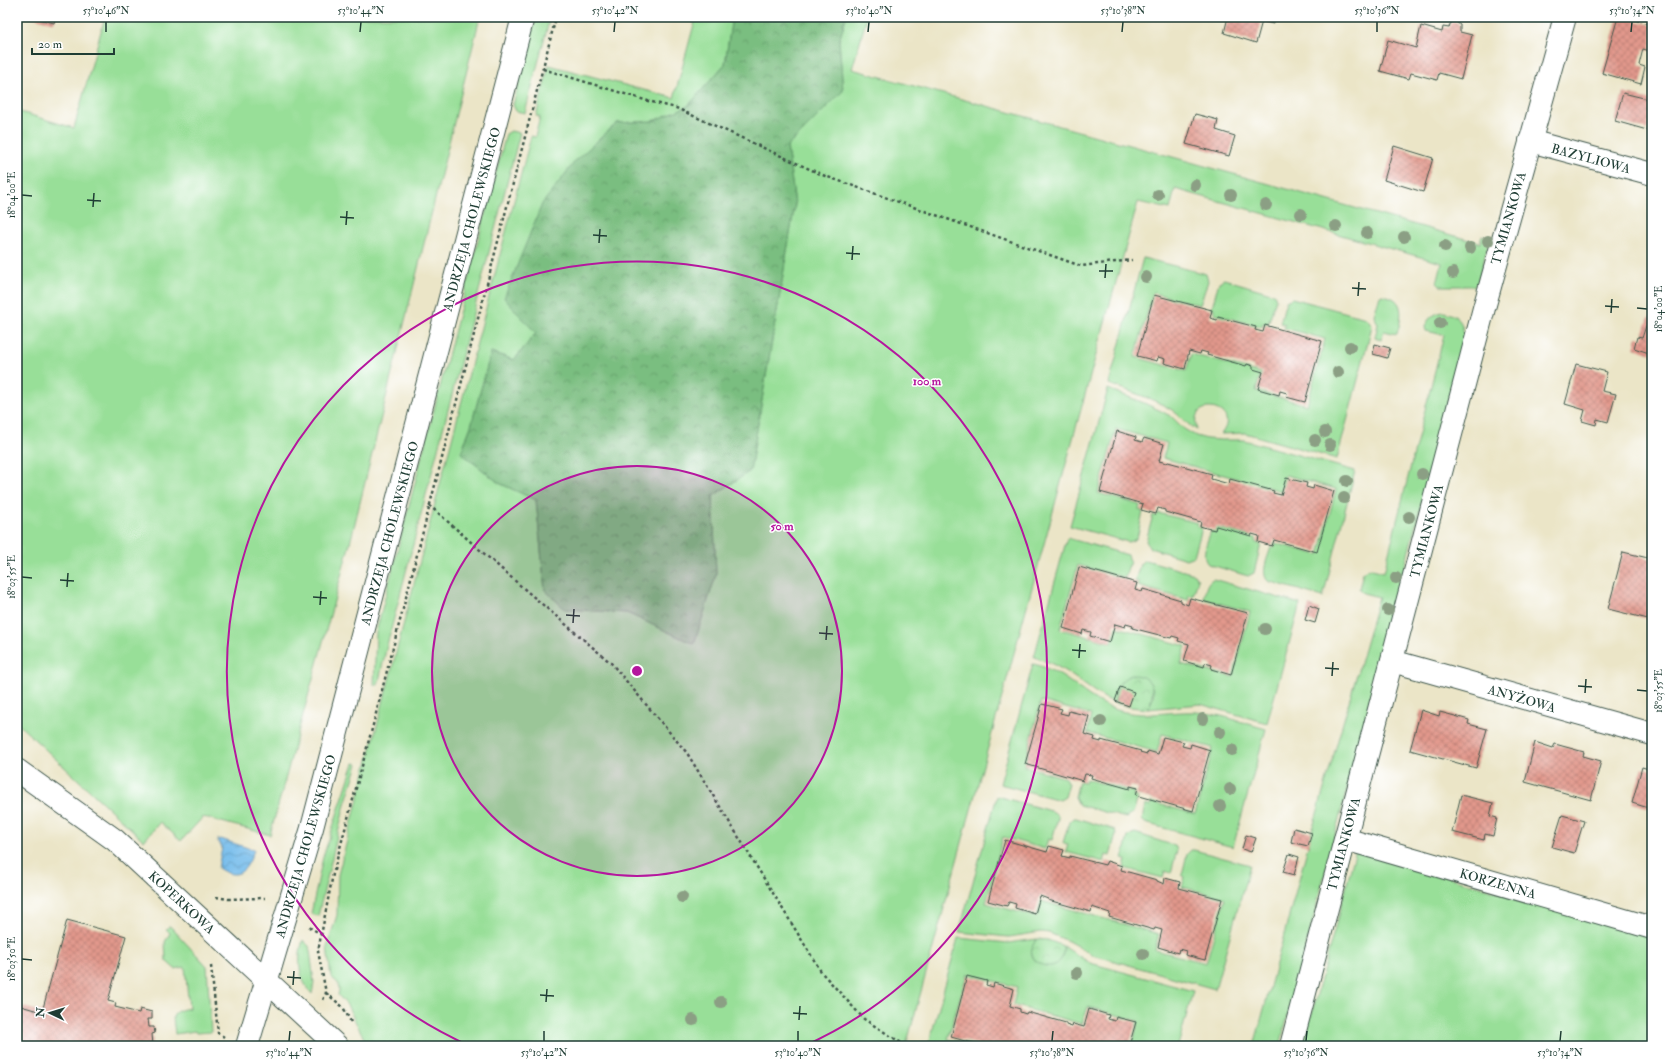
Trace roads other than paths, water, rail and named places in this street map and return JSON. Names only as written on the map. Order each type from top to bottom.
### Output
[{"type":"street","name":"ANDRZEJA CHOLEWSKIEGO","points":[[247,1046],[312,828],[523,17]]},
{"type":"street","name":"TYMIANKOWA","points":[[1291,1046],[1484,308],[1565,17]]},
{"type":"street","name":"BAZYLIOWA","points":[[1530,141],[1652,174]]},
{"type":"street","name":"ANYŻOWA","points":[[1392,661],[1652,734]]},
{"type":"street","name":"KOPERKOWA","points":[[17,770],[115,840],[338,1046]]},
{"type":"street","name":"KORZENNA","points":[[1345,839],[1652,928]]},
{"type":"water","points":[[221,839],[254,850],[248,863],[241,872],[232,874],[218,868],[222,848],[217,840]]}]
